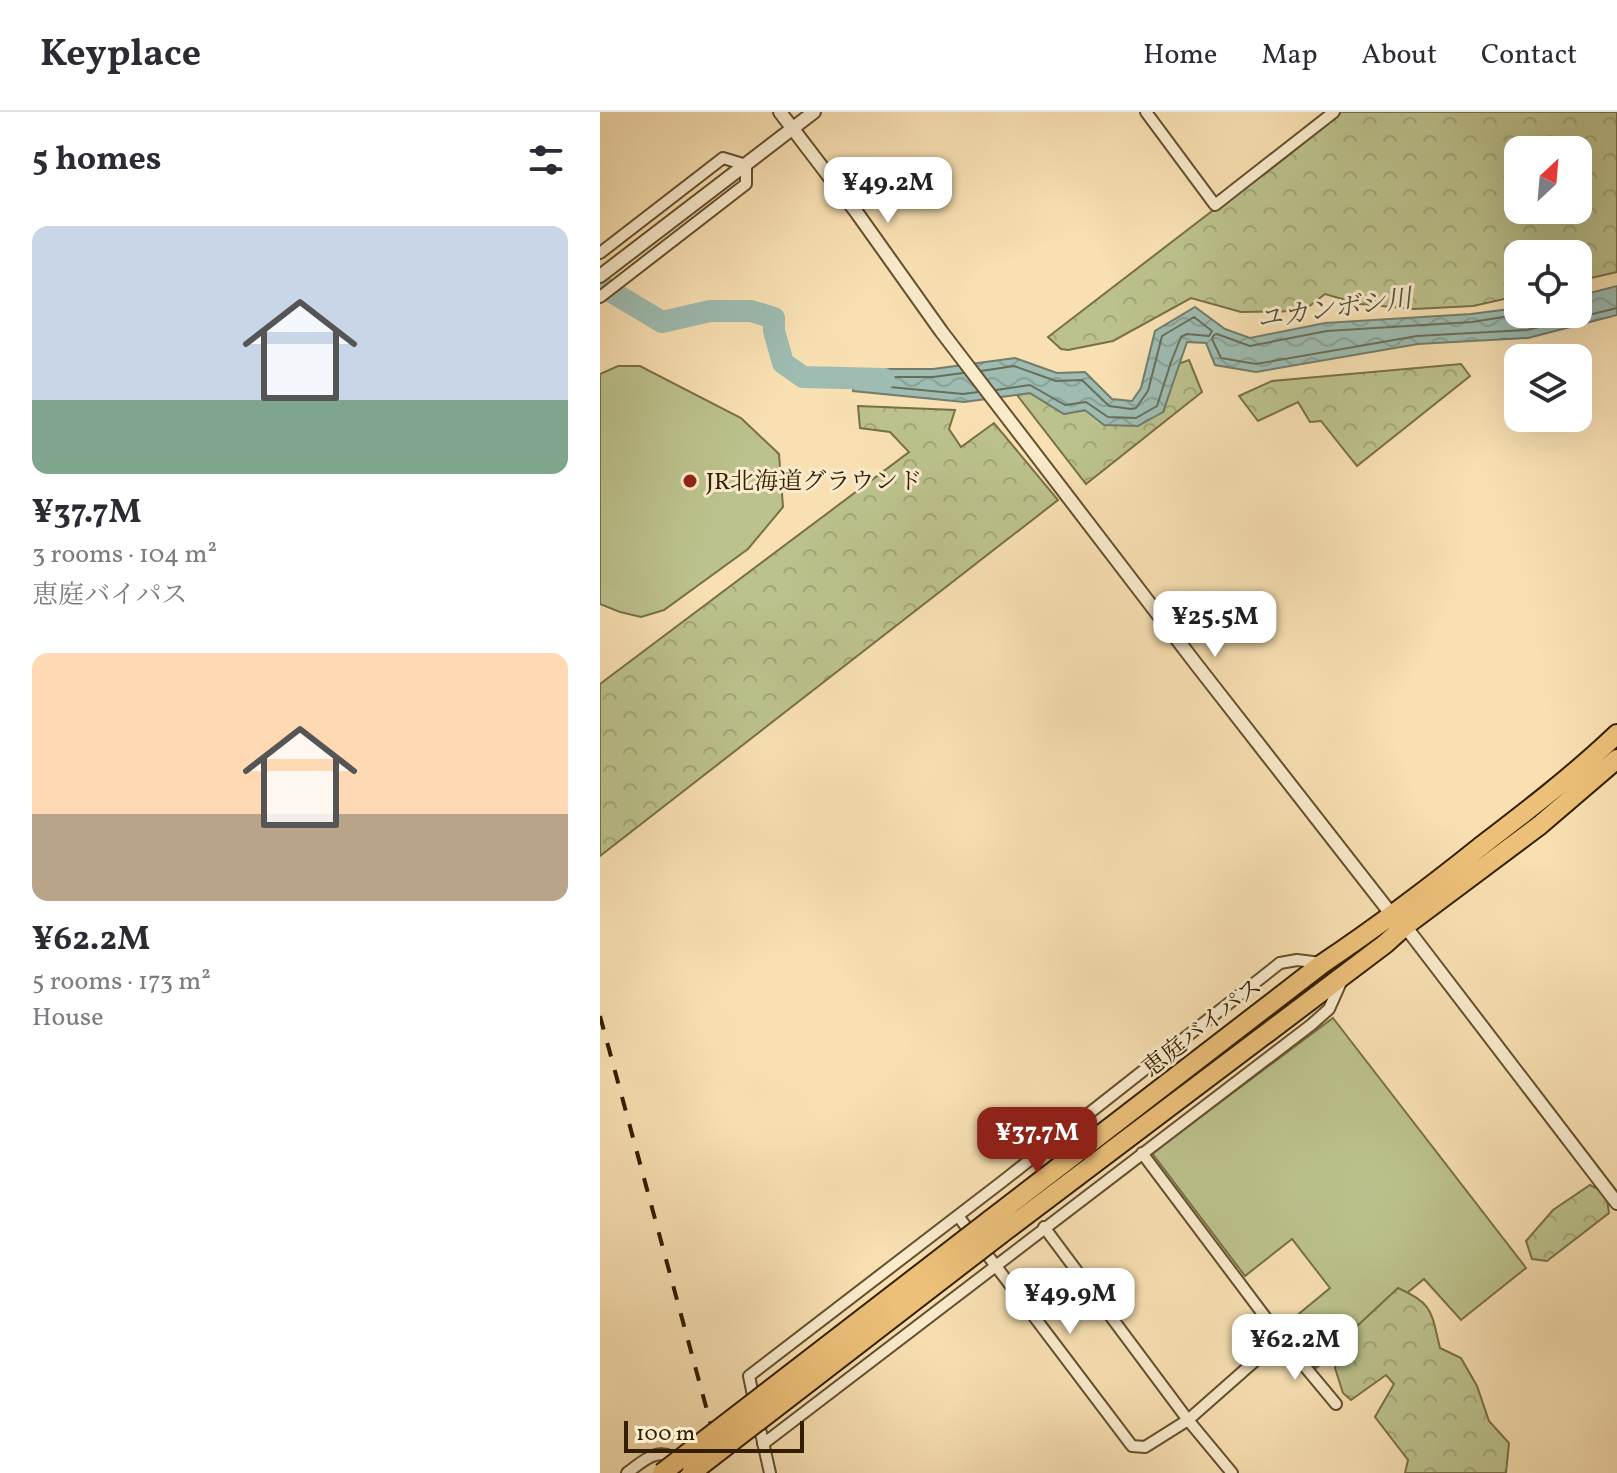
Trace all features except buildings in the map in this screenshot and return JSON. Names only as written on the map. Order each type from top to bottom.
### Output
[{"type":"highway","name":"恵庭バイパス","points":[[662,1473],[1385,944],[1399,921],[1617,734]]},
{"type":"highway","name":"恵庭バイパス","points":[[689,1473],[1322,964],[1399,921],[1540,825],[1617,759]]},
{"type":"street","points":[[780,112],[965,362],[1196,664],[1617,1203]]},
{"type":"street","points":[[600,276],[814,112]]},
{"type":"street","points":[[1146,112],[1215,205],[1334,112]]},
{"type":"street","points":[[600,253],[723,158],[746,165]]},
{"type":"street","points":[[600,297],[746,184],[746,165]]},
{"type":"street","points":[[770,1473],[749,1376],[1280,963],[1297,960],[1322,964]]},
{"type":"street","points":[[763,1444],[1329,1009],[1344,974]]},
{"type":"street","points":[[1142,1153],[1281,1338],[1336,1404]]},
{"type":"street","points":[[958,1216],[1132,1446],[1145,1447],[1188,1420],[1281,1338]]},
{"type":"street","points":[[1044,1227],[1188,1420],[1232,1473]]},
{"type":"street","points":[[627,1473],[655,1454],[664,1454],[681,1462],[689,1473]]},
{"type":"green space","points":[[1341,112],[1617,112],[1617,272],[1592,278],[1592,240],[1504,240],[1504,299],[1473,306],[1414,309],[1360,304],[1325,294],[1303,311],[1241,312],[1191,298],[1113,341],[1061,349],[1048,337]]},
{"type":"green space","points":[[1189,360],[1202,392],[1086,484],[1017,395],[1030,393],[1064,414],[1085,410],[1163,412],[1178,364]]},
{"type":"green space","points":[[1461,364],[1470,376],[1357,466],[1321,421],[1310,422],[1298,402],[1258,421],[1239,396],[1272,381]]},
{"type":"green space","name":"JR北海道グラウンド","points":[[618,366],[640,366],[741,418],[779,454],[783,507],[748,549],[664,610],[641,617],[600,604],[600,374]]},
{"type":"green space","points":[[858,406],[955,410],[949,429],[961,447],[994,423],[1058,500],[600,856],[600,684],[909,452],[890,432],[860,428]]},
{"type":"green space","points":[[1333,1018],[1526,1268],[1461,1320],[1424,1279],[1316,1368],[1283,1327],[1330,1288],[1292,1239],[1245,1276],[1152,1153]]},
{"type":"green space","points":[[1590,1185],[1606,1193],[1609,1213],[1547,1261],[1532,1259],[1526,1241],[1553,1210]]},
{"type":"green space","points":[[1398,1288],[1418,1299],[1429,1310],[1440,1348],[1461,1358],[1477,1386],[1489,1421],[1509,1443],[1506,1473],[1405,1473],[1408,1460],[1375,1417],[1394,1384],[1386,1375],[1351,1400],[1343,1393],[1335,1368],[1341,1341]]},
{"type":"water","points":[[1617,286],[1617,315],[1592,321],[1592,292]]},
{"type":"water","points":[[1195,307],[1225,329],[1250,338],[1325,323],[1504,310],[1504,328],[1567,328],[1528,338],[1418,344],[1256,372],[1215,365],[1206,343],[1187,342],[1163,412],[1138,426],[1104,425],[1085,410],[1064,414],[1030,393],[964,402],[853,391],[854,369],[933,369],[1015,358],[1057,373],[1085,372],[1112,399],[1132,401],[1141,388],[1155,331]]},
{"type":"waterway","name":"ユカンボシ川","points":[[600,285],[662,322],[710,311],[751,311],[774,318],[774,331],[783,363],[803,377],[884,379]]},
{"type":"railway","points":[[600,1016],[724,1473]]},
{"type":"place","name":"JR北海道グラウンド","points":[[690,481]]}]
